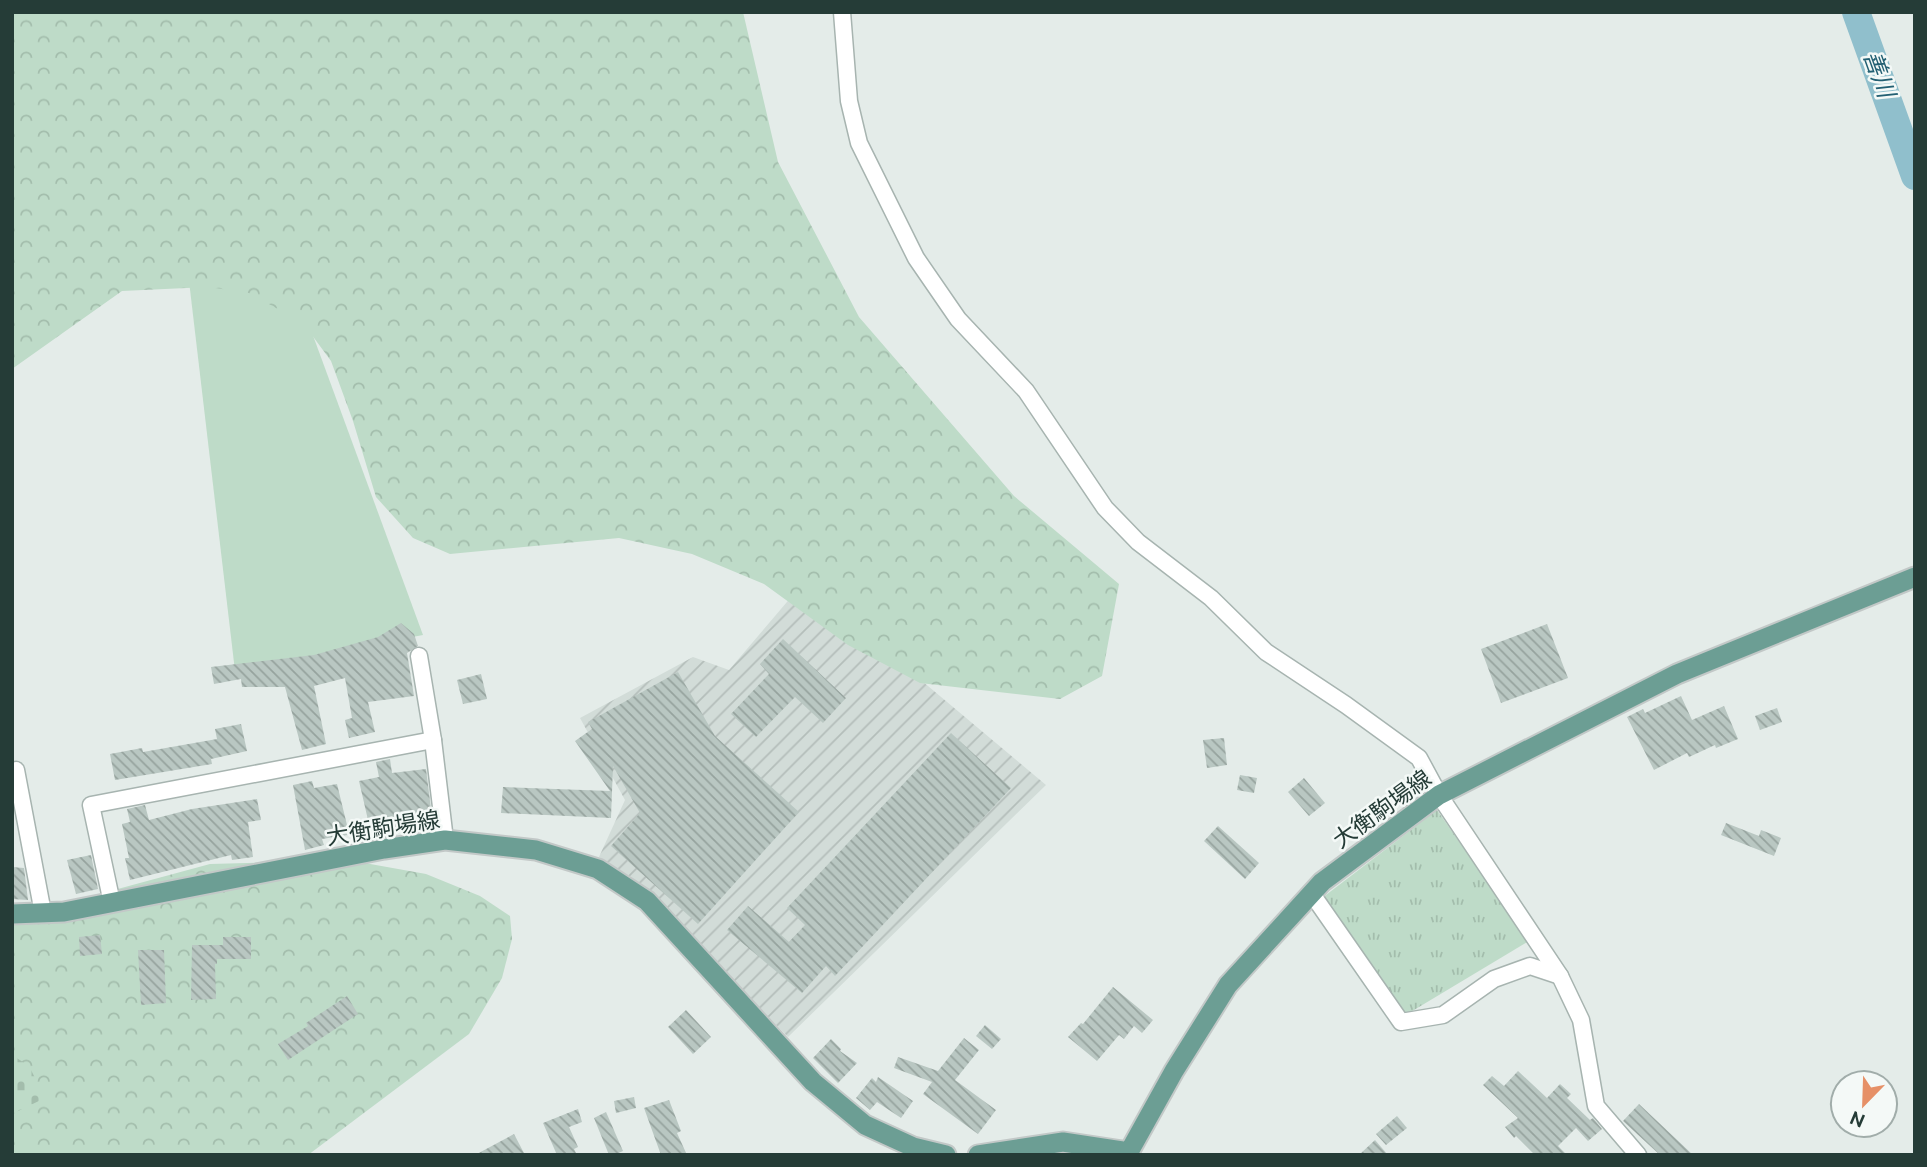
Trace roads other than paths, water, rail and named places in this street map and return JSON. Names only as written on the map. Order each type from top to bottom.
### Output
[{"type":"main road","name":"大衡駒場線","points":[[978,1155],[1063,1142],[1132,1154],[1174,1071],[1228,985],[1322,882],[1439,795],[1677,674],[1915,577]]},
{"type":"main road","name":"大衡駒場線","points":[[12,914],[64,912],[384,849],[445,840],[536,850],[597,869],[647,901],[813,1082],[865,1125],[912,1147],[946,1155]]},
{"type":"street","points":[[842,12],[849,101],[859,143],[916,258],[958,319],[1026,391],[1105,508],[1138,542],[1211,598],[1266,652],[1419,758],[1439,795],[1560,976],[1581,1020],[1596,1106],[1638,1155]]},
{"type":"street","points":[[419,656],[433,740],[445,840]]},
{"type":"street","points":[[112,903],[91,805],[433,740]]},
{"type":"street","points":[[16,770],[43,913]]},
{"type":"street","points":[[1312,894],[1401,1022],[1443,1015],[1494,979],[1530,966],[1560,976]]},
{"type":"waterway","name":"善川","points":[[1856,12],[1915,176]]}]
